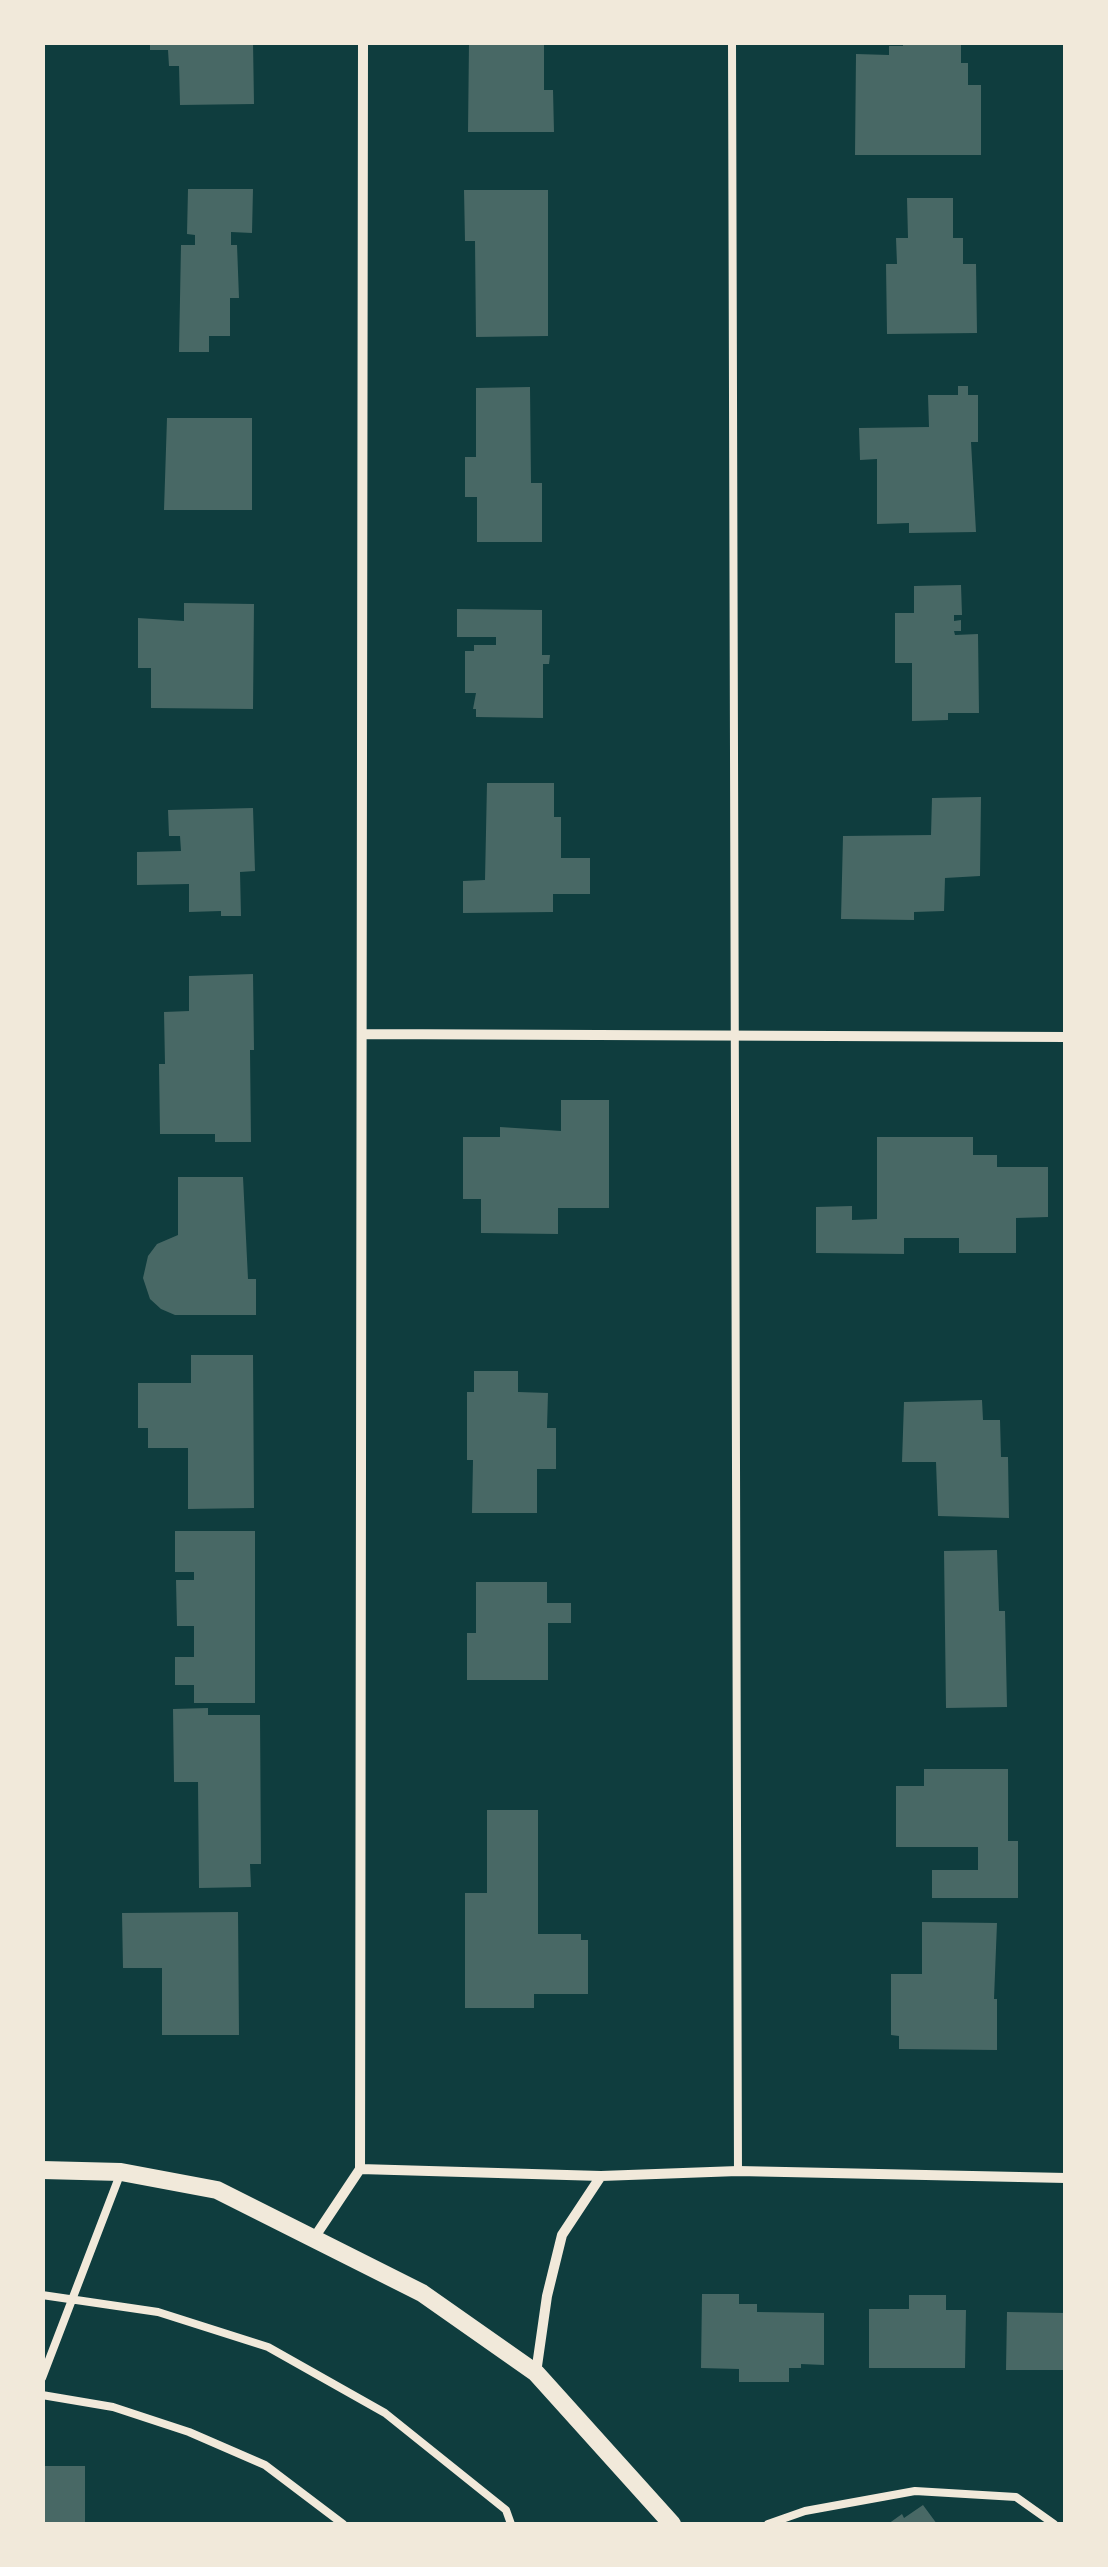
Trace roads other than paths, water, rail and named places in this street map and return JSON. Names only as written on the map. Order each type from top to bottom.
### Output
[{"type":"street","points":[[314,2238],[360,2168],[363,42]]},
{"type":"street","points":[[364,1034],[1066,1036]]},
{"type":"street","points":[[360,2168],[601,2176],[738,2171],[1066,2178]]},
{"type":"street","points":[[42,2170],[121,2172],[217,2190],[422,2293],[536,2373],[672,2524]]},
{"type":"street","points":[[536,2373],[547,2296],[562,2234],[601,2176]]},
{"type":"lane","points":[[732,42],[738,2171]]},
{"type":"lane","points":[[42,2378],[121,2172]]},
{"type":"lane","points":[[42,2295],[158,2312],[268,2347],[386,2413],[506,2510],[510,2524]]},
{"type":"lane","points":[[42,2394],[113,2406],[265,2465],[343,2524]]},
{"type":"lane","points":[[768,2524],[806,2511],[915,2491],[1016,2496],[1054,2524]]}]
